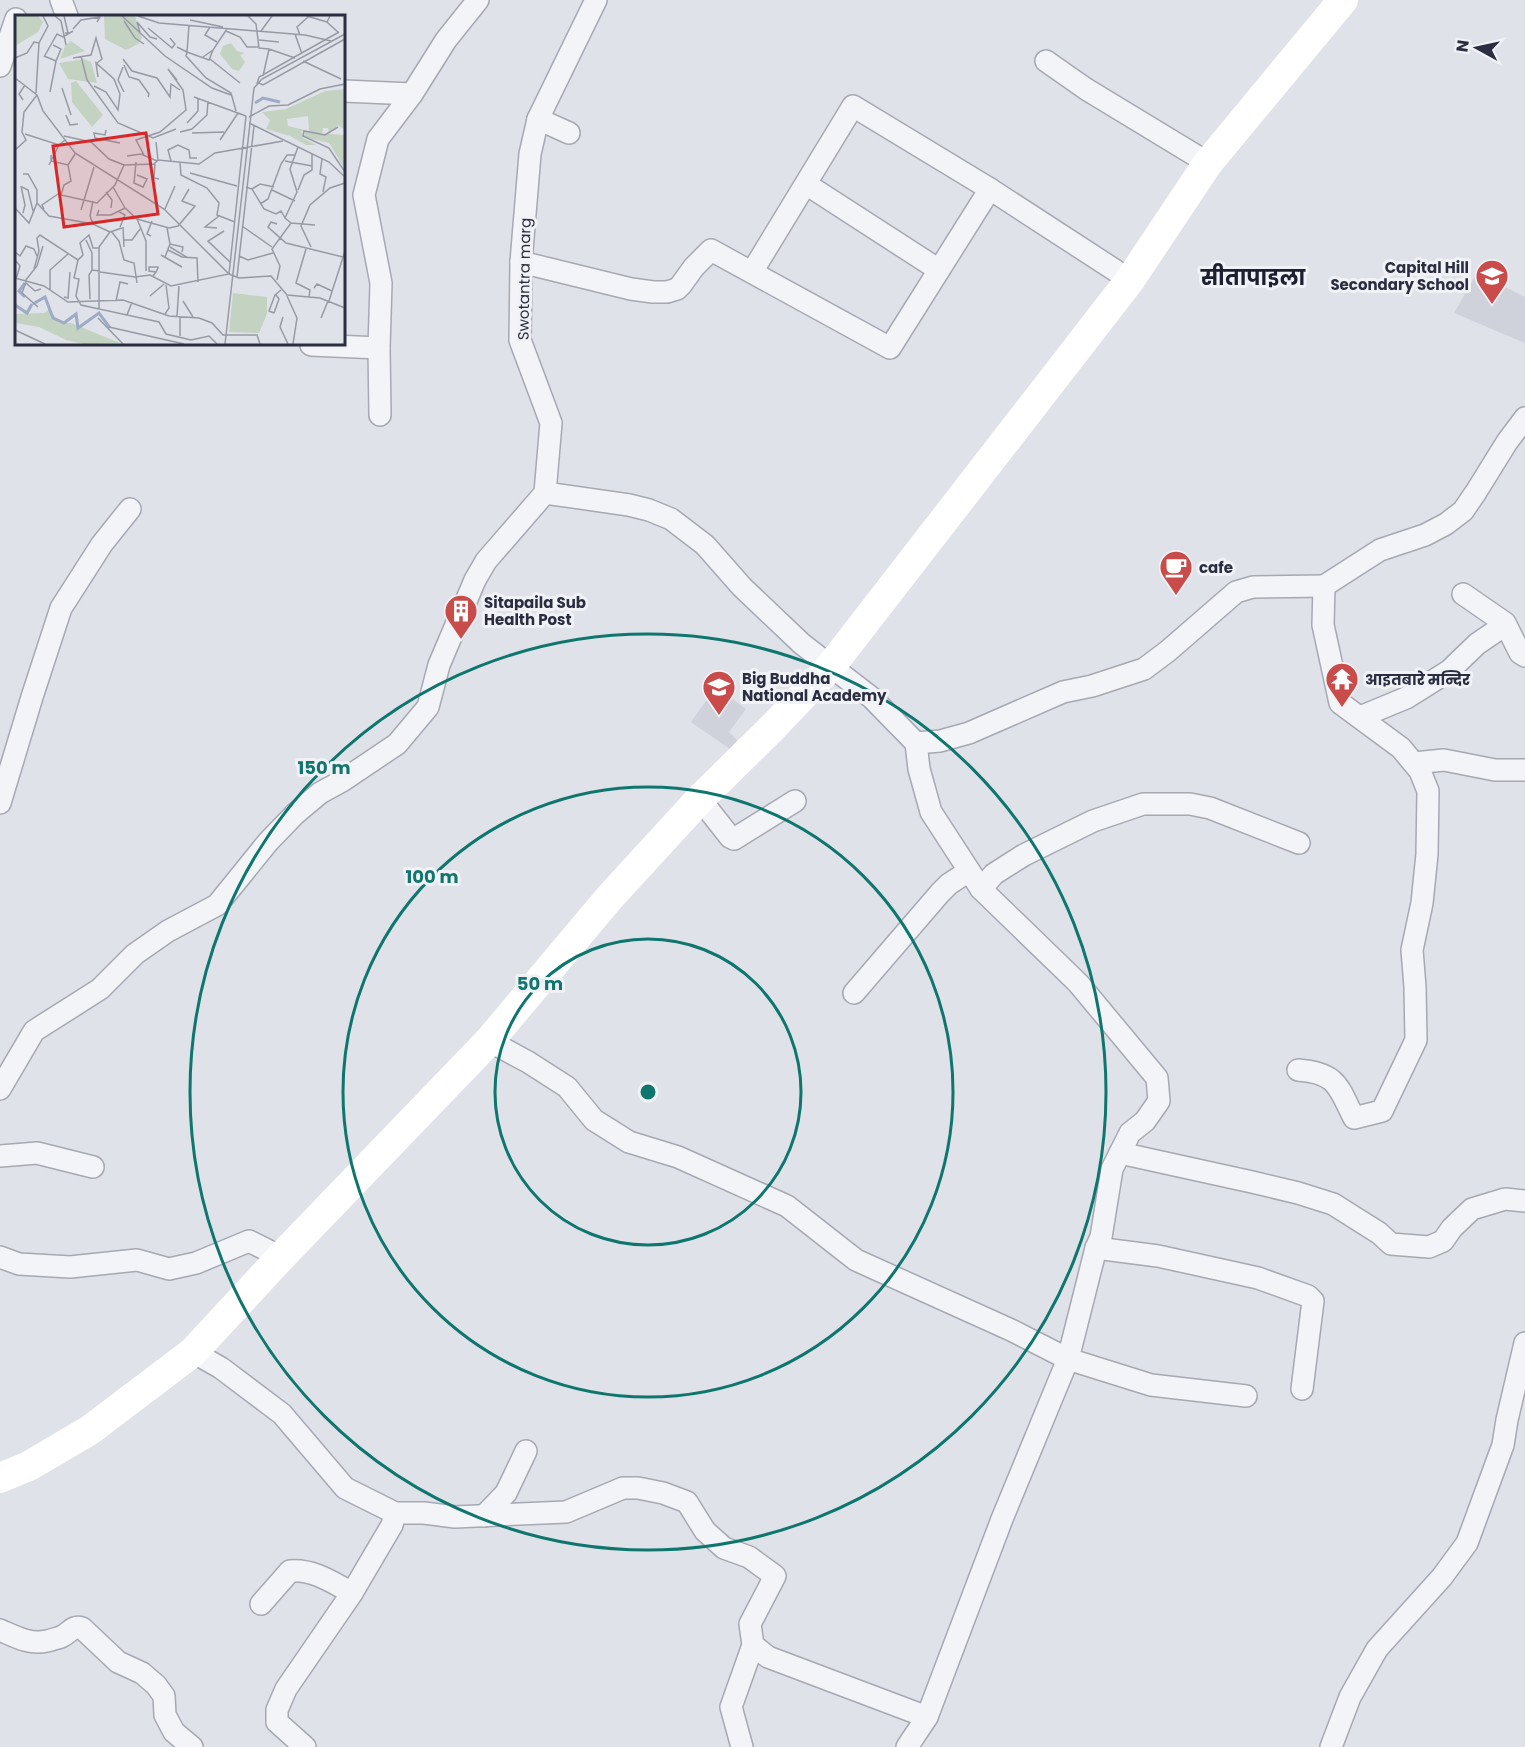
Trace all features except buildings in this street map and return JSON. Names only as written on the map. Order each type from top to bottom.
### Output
[{"type":"main road","points":[[0,1478],[29,1466],[90,1430],[193,1352],[489,1041],[610,897],[700,799],[831,666],[1130,280],[1208,163],[1343,0]]},
{"type":"street","points":[[18,15],[24,0]]},
{"type":"street","points":[[61,0],[67,15]]},
{"type":"street","points":[[380,416],[381,283],[364,195],[378,139],[412,94],[446,40],[478,0]]},
{"type":"street","name":"Swotantra marg","points":[[545,493],[551,423],[520,340],[521,262],[530,154],[538,119],[596,0]]},
{"type":"street","points":[[0,66],[15,24]]},
{"type":"street","points":[[1046,61],[1086,89],[1208,163]]},
{"type":"street","points":[[345,91],[412,94]]},
{"type":"street","points":[[752,272],[854,106],[990,189],[1130,280]]},
{"type":"street","points":[[538,119],[569,133]]},
{"type":"street","points":[[806,184],[939,270]]},
{"type":"street","points":[[521,262],[631,289],[668,292],[677,289],[711,250],[890,348],[990,189]]},
{"type":"street","points":[[310,345],[379,348]]},
{"type":"street","points":[[916,743],[940,741],[969,733],[1063,692],[1092,686],[1144,669],[1236,592],[1253,587],[1324,586],[1380,550],[1425,535],[1446,524],[1463,511],[1525,418]]},
{"type":"street","points":[[0,1088],[34,1031],[100,989],[135,954],[168,930],[217,904],[268,842],[295,814],[320,794],[397,744],[428,707],[439,666],[475,580],[486,561],[545,493],[629,505],[671,519],[705,545],[742,587],[802,644],[872,698],[916,743],[919,769],[932,812],[981,889],[1078,983],[1157,1078],[1159,1101],[1145,1121],[1130,1132],[1112,1169],[1101,1237],[1096,1248],[1068,1359],[1002,1519],[927,1717],[907,1747]]},
{"type":"street","points":[[0,803],[61,608],[97,551],[130,509]]},
{"type":"street","points":[[1298,1070],[1314,1072],[1336,1082],[1354,1119],[1382,1111],[1416,1040],[1412,950],[1422,903],[1429,811],[1428,791],[1414,763],[1401,748],[1340,703],[1323,625],[1324,586]]},
{"type":"street","points":[[1360,717],[1406,698],[1449,671],[1477,644],[1505,623],[1521,653],[1525,656]]},
{"type":"street","points":[[1414,763],[1444,760],[1495,770],[1525,770]]},
{"type":"street","points":[[700,799],[734,839],[795,801]]},
{"type":"street","points":[[981,889],[994,874],[1024,855],[1093,820],[1143,804],[1190,804],[1210,808],[1299,843]]},
{"type":"street","points":[[854,993],[940,893],[969,871]]},
{"type":"street","points":[[489,1041],[567,1087],[594,1120],[629,1142],[678,1157],[787,1206],[855,1260],[1011,1330],[1068,1359],[1151,1385],[1246,1396]]},
{"type":"street","points":[[0,1156],[37,1153],[93,1167]]},
{"type":"street","points":[[1120,1153],[1298,1193],[1333,1204],[1379,1233],[1391,1244],[1429,1247],[1443,1241],[1452,1228],[1472,1209],[1505,1199],[1525,1201]]},
{"type":"street","points":[[0,1257],[19,1264],[70,1267],[137,1260],[169,1269],[196,1263],[249,1241],[281,1257]]},
{"type":"street","points":[[1096,1248],[1158,1256],[1258,1278],[1308,1296],[1313,1301],[1302,1389]]},
{"type":"street","points":[[1331,1747],[1350,1697],[1377,1649],[1442,1576],[1467,1543],[1503,1445],[1525,1343]]},
{"type":"street","points":[[193,1352],[221,1368],[282,1414],[345,1488],[395,1513],[424,1513],[455,1517],[566,1512],[623,1488],[663,1492],[687,1502],[705,1531],[724,1548],[749,1557],[775,1576],[750,1624],[753,1645],[731,1707],[742,1747]]},
{"type":"street","points":[[484,1516],[506,1493],[526,1451]]},
{"type":"street","points":[[305,1747],[277,1722],[277,1710],[286,1689],[352,1593],[392,1525],[395,1513]]},
{"type":"street","points":[[261,1605],[290,1571],[300,1570],[318,1574],[352,1593]]},
{"type":"street","points":[[0,1630],[26,1642],[46,1642],[64,1636],[77,1626],[82,1628],[118,1662],[142,1673],[156,1685],[164,1696],[165,1715],[174,1732],[192,1747]]},
{"type":"street","points":[[753,1645],[768,1657],[927,1717]]},
{"type":"shaded area","name":"Capital Hill Secondary School","points":[[1477,273],[1525,297],[1525,343],[1454,313]]},
{"type":"shaded area","name":"Big Buddha National Academy","points":[[716,687],[746,709],[729,732],[737,740],[730,749],[691,722]]},
{"type":"place","name":"Capital Hill Secondary School","points":[[1492,305]]},
{"type":"place","name":"cafe","points":[[1176,596]]},
{"type":"place","name":"Sitapaila Sub Health Post","points":[[461,640]]},
{"type":"place","name":"आइतबारे मन्दिर","points":[[1342,708]]},
{"type":"place","name":"Big Buddha National Academy","points":[[719,716]]},
{"type":"district","name":"सीतापाइला","points":[[1253,277]]}]
